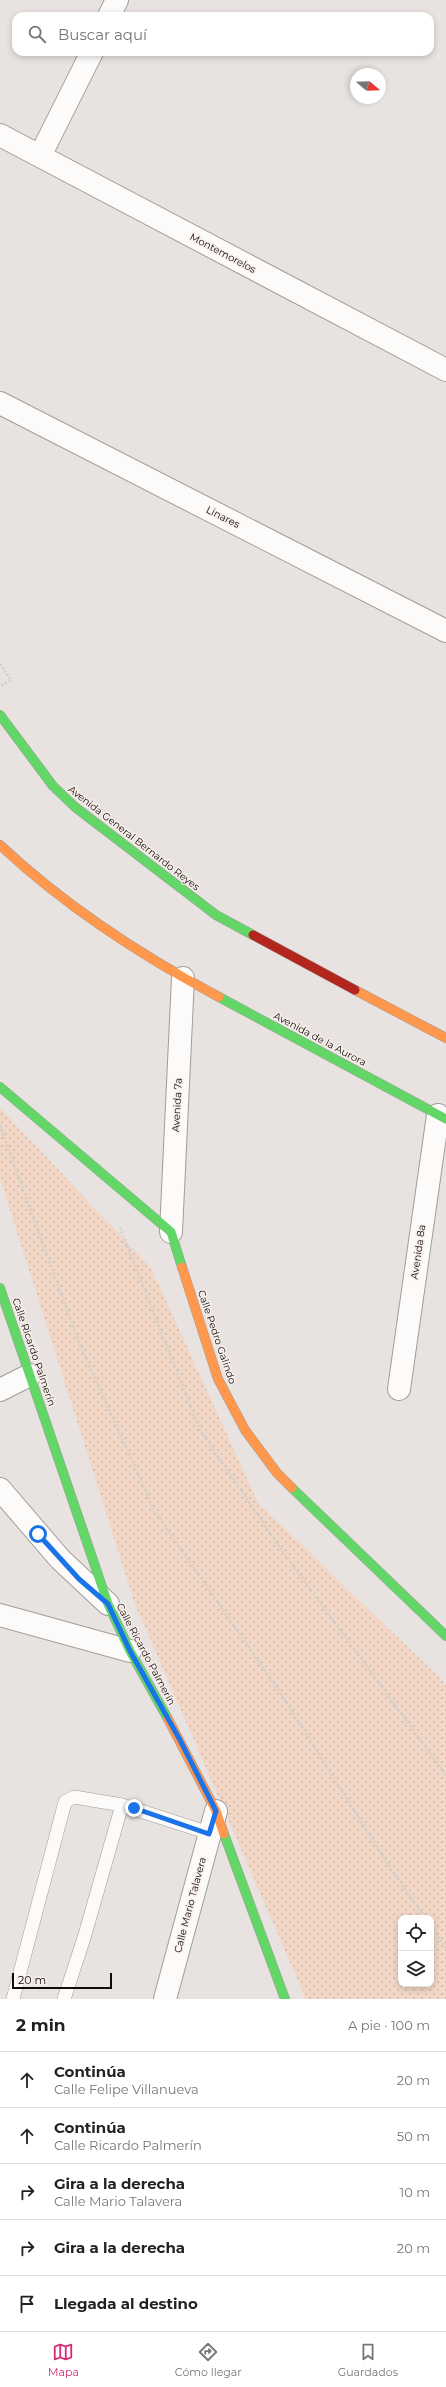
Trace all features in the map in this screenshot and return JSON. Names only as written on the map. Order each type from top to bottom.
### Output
[{"type":"street","points":[[111,12],[117,0]]},
{"type":"street","points":[[40,156],[90,56]]},
{"type":"street","name":"Montemorelos","points":[[0,135],[446,370]]},
{"type":"street","name":"Linares","points":[[0,403],[446,631]]},
{"type":"street","name":"Avenida General Bernardo Reyes","points":[[0,715],[32,761],[64,797],[152,868],[216,915],[446,1038]]},
{"type":"street","points":[[0,845],[28,871],[113,935],[183,978]]},
{"type":"street","name":"Avenida de la Aurora","points":[[183,978],[442,1117]]},
{"type":"street","name":"Avenida 7a","points":[[171,1232],[183,978]]},
{"type":"street","points":[[0,1087],[171,1232]]},
{"type":"street","name":"Avenida 8a","points":[[399,1389],[442,1117]]},
{"type":"street","name":"Calle Pedro Galindo","points":[[171,1232],[218,1379],[257,1448],[277,1473],[446,1636]]},
{"type":"street","name":"Calle Ricardo Palmerín","points":[[0,1288],[108,1604],[130,1651],[180,1740],[216,1811],[285,1999]]},
{"type":"street","points":[[0,1390],[30,1375]]},
{"type":"street","points":[[0,1489],[60,1559],[108,1604]]},
{"type":"street","points":[[0,1615],[130,1651]]},
{"type":"street","name":"Calle Mario Talavera","points":[[165,1999],[216,1811]]},
{"type":"lane","points":[[12,1999],[66,1802],[74,1797],[122,1805],[209,1834]]},
{"type":"lane","points":[[64,1999],[84,1938],[122,1805]]},
{"type":"path","points":[[0,664],[11,680],[0,686]]},
{"type":"path","points":[[0,1125],[78,1340],[154,1510],[281,1694],[391,1869],[423,1915]]},
{"type":"path","points":[[434,1931],[446,1948]]},
{"type":"shaded area","points":[[0,1108],[151,1268],[258,1503],[446,1684],[446,1999],[306,1999],[135,1604],[0,1178]]},
{"type":"traffic: fast","points":[[0,715],[53,786],[75,807],[216,915],[253,935]]},
{"type":"traffic: fast","points":[[219,997],[446,1119]]},
{"type":"traffic: fast","points":[[0,1087],[171,1232],[182,1267]]},
{"type":"traffic: fast","points":[[0,1288],[108,1604],[130,1651],[168,1719]]},
{"type":"traffic: fast","points":[[292,1488],[446,1636]]},
{"type":"traffic: fast","points":[[224,1834],[285,1999]]},
{"type":"traffic: slow","points":[[0,845],[51,889],[104,928],[132,947],[219,997]]},
{"type":"traffic: slow","points":[[355,990],[446,1038]]},
{"type":"traffic: slow","points":[[182,1267],[218,1379],[245,1430],[277,1473],[292,1488]]},
{"type":"traffic: slow","points":[[168,1719],[216,1811],[224,1834]]},
{"type":"traffic: jam","points":[[253,935],[355,990]]},
{"type":"route","points":[[38,1534],[79,1579],[108,1604],[130,1651],[180,1740],[216,1811],[209,1834],[134,1808]]}]
